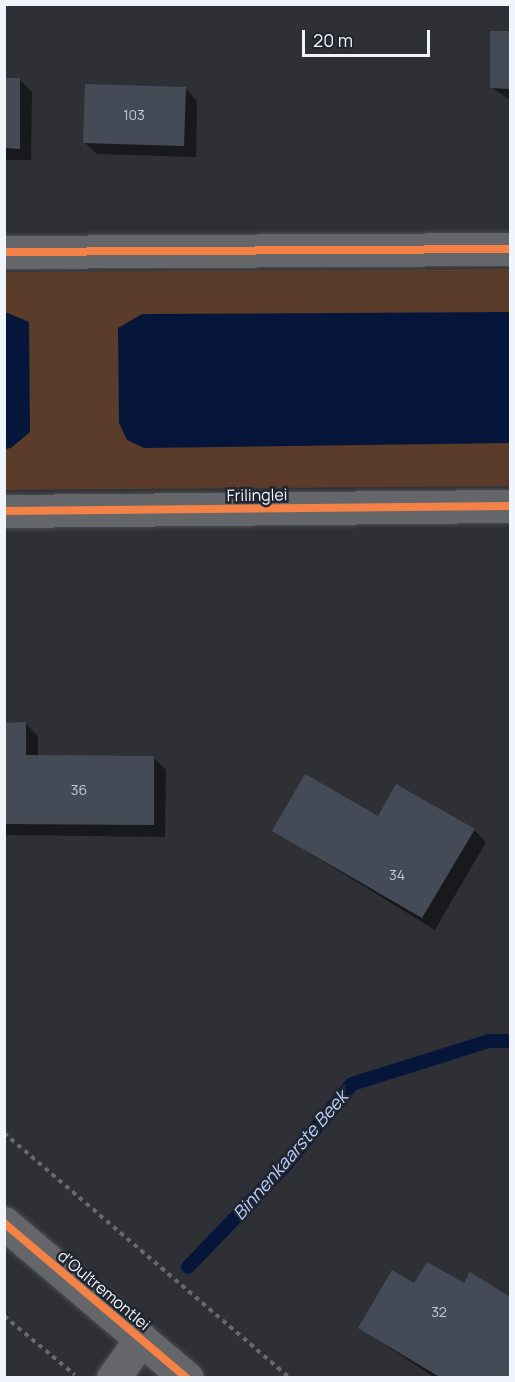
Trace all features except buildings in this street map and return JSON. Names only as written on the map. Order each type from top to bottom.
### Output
[{"type":"street","points":[[4,252],[510,249]]},
{"type":"street","name":"Frilinglei","points":[[4,511],[510,506]]},
{"type":"street","name":"d'Oultremontlei","points":[[4,1223],[188,1377]]},
{"type":"street","points":[[113,1377],[141,1339]]},
{"type":"path","points":[[4,1133],[290,1377]]},
{"type":"path","points":[[4,1316],[78,1377]]},
{"type":"shaded area","points":[[510,269],[510,486],[5,490],[4,272]]},
{"type":"water","points":[[5,312],[29,322],[30,432],[11,448],[5,449]]},
{"type":"water","points":[[510,312],[510,443],[144,448],[127,440],[119,423],[118,328],[142,314]]},
{"type":"waterway","name":"Binnenkaarste Beek","points":[[188,1267],[284,1167],[352,1084],[489,1041],[510,1041]]},
{"type":"cycle path","points":[[4,252],[510,249]]},
{"type":"cycle path","points":[[4,511],[510,506]]},
{"type":"cycle path","points":[[4,1223],[187,1378]]}]
